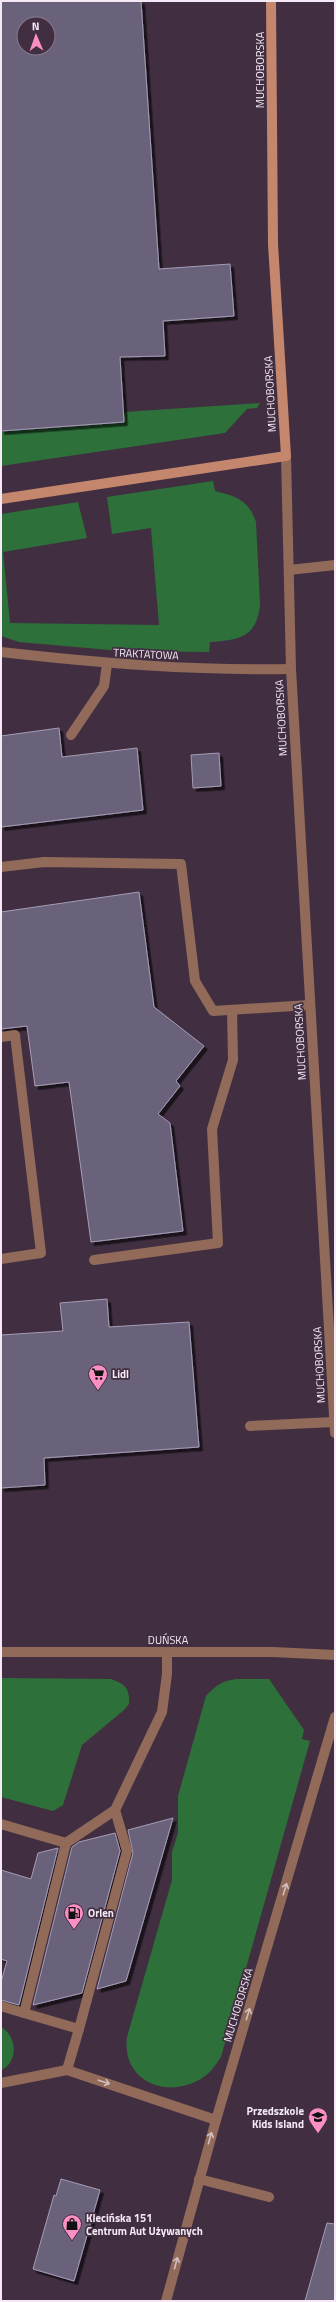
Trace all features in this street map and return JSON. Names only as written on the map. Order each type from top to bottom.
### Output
[{"type":"main road","name":"MUCHOBORSKA","points":[[272,1],[273,244],[286,456]]},
{"type":"main road","points":[[1,499],[286,456]]},
{"type":"street","name":"MUCHOBORSKA","points":[[286,456],[291,669],[335,1433]]},
{"type":"street","points":[[289,570],[335,565]]},
{"type":"street","name":"TRAKTATOWA","points":[[1,652],[106,664],[233,670],[291,669]]},
{"type":"street","points":[[72,735],[104,686],[106,664]]},
{"type":"street","points":[[1,867],[44,862],[181,864],[195,981],[213,1011],[310,1005]]},
{"type":"street","points":[[94,1260],[218,1243],[212,1129],[233,1060],[232,1010]]},
{"type":"street","points":[[1,1037],[15,1036],[41,1253],[1,1259]]},
{"type":"street","points":[[250,1426],[334,1422]]},
{"type":"street","name":"DUŃSKA","points":[[1,1652],[273,1652],[335,1655]]},
{"type":"street","points":[[24,2013],[66,1843],[115,1810],[162,1712],[167,1674],[167,1653]]},
{"type":"street","name":"MUCHOBORSKA","points":[[166,2301],[216,2120],[335,1717]]},
{"type":"street","points":[[67,2070],[127,1851],[115,1810]]},
{"type":"street","points":[[1,1824],[66,1843]]},
{"type":"street","points":[[1,2006],[79,2029]]},
{"type":"street","points":[[1,2083],[67,2070],[216,2120]]},
{"type":"street","points":[[199,2179],[269,2197]]},
{"type":"green space","points":[[260,403],[257,408],[247,409],[225,433],[1,466],[1,432],[124,422],[124,412]]},
{"type":"green space","points":[[213,481],[215,491],[240,500],[249,509],[256,522],[260,604],[255,624],[245,635],[230,640],[210,642],[209,652],[121,651],[19,642],[1,636],[1,514],[78,502],[87,538],[3,552],[10,623],[159,625],[151,528],[112,534],[107,497]]},
{"type":"green space","points":[[1,1678],[111,1679],[126,1687],[129,1694],[129,1704],[124,1710],[82,1745],[63,1805],[53,1811],[1,1797]]},
{"type":"green space","points":[[236,1679],[269,1679],[304,1730],[302,1739],[310,1741],[221,2057],[205,2076],[192,2083],[178,2087],[164,2087],[151,2083],[140,2076],[132,2066],[127,2053],[127,2037],[172,1880],[172,1852],[178,1833],[178,1796],[206,1696],[219,1684]]},
{"type":"green space","points":[[1,2027],[10,2036],[14,2049],[11,2061],[1,2070]]},
{"type":"building","points":[[1,1],[141,1],[159,269],[230,264],[234,316],[163,321],[165,356],[120,357],[124,422],[1,431]]},
{"type":"building","points":[[59,728],[62,757],[137,748],[143,810],[1,827],[1,736]]},
{"type":"building","points":[[219,753],[221,786],[193,788],[191,755]]},
{"type":"building","points":[[139,892],[154,1007],[204,1046],[176,1081],[180,1086],[158,1114],[170,1123],[183,1231],[91,1242],[69,1082],[35,1086],[27,1026],[1,1029],[1,912]]},
{"type":"building","name":"Lidl","points":[[107,1299],[109,1327],[189,1322],[199,1447],[44,1458],[45,1485],[1,1488],[1,1335],[63,1331],[60,1303]]},
{"type":"building","points":[[173,1818],[126,1981],[97,1989],[133,1853],[128,1830]]},
{"type":"building","points":[[115,1833],[120,1851],[82,1993],[33,2005],[72,1847],[79,1842]]},
{"type":"building","points":[[58,1848],[19,2005],[1,2000],[1,1982],[7,1961],[1,1959],[1,1870],[31,1879],[38,1853]]},
{"type":"building","points":[[61,2179],[100,2190],[74,2281],[33,2269],[54,2195],[56,2196]]},
{"type":"building","points":[[327,2223],[335,2224],[335,2301],[305,2301]]},
{"type":"place","name":"Lidl","points":[[98,1391]]},
{"type":"place","name":"Orlen","points":[[74,1930]]},
{"type":"place","name":"Przedszkole Kids Island","points":[[318,2134]]},
{"type":"place","name":"Klecińska 151 Centrum Aut Używanych","points":[[72,2241]]}]
